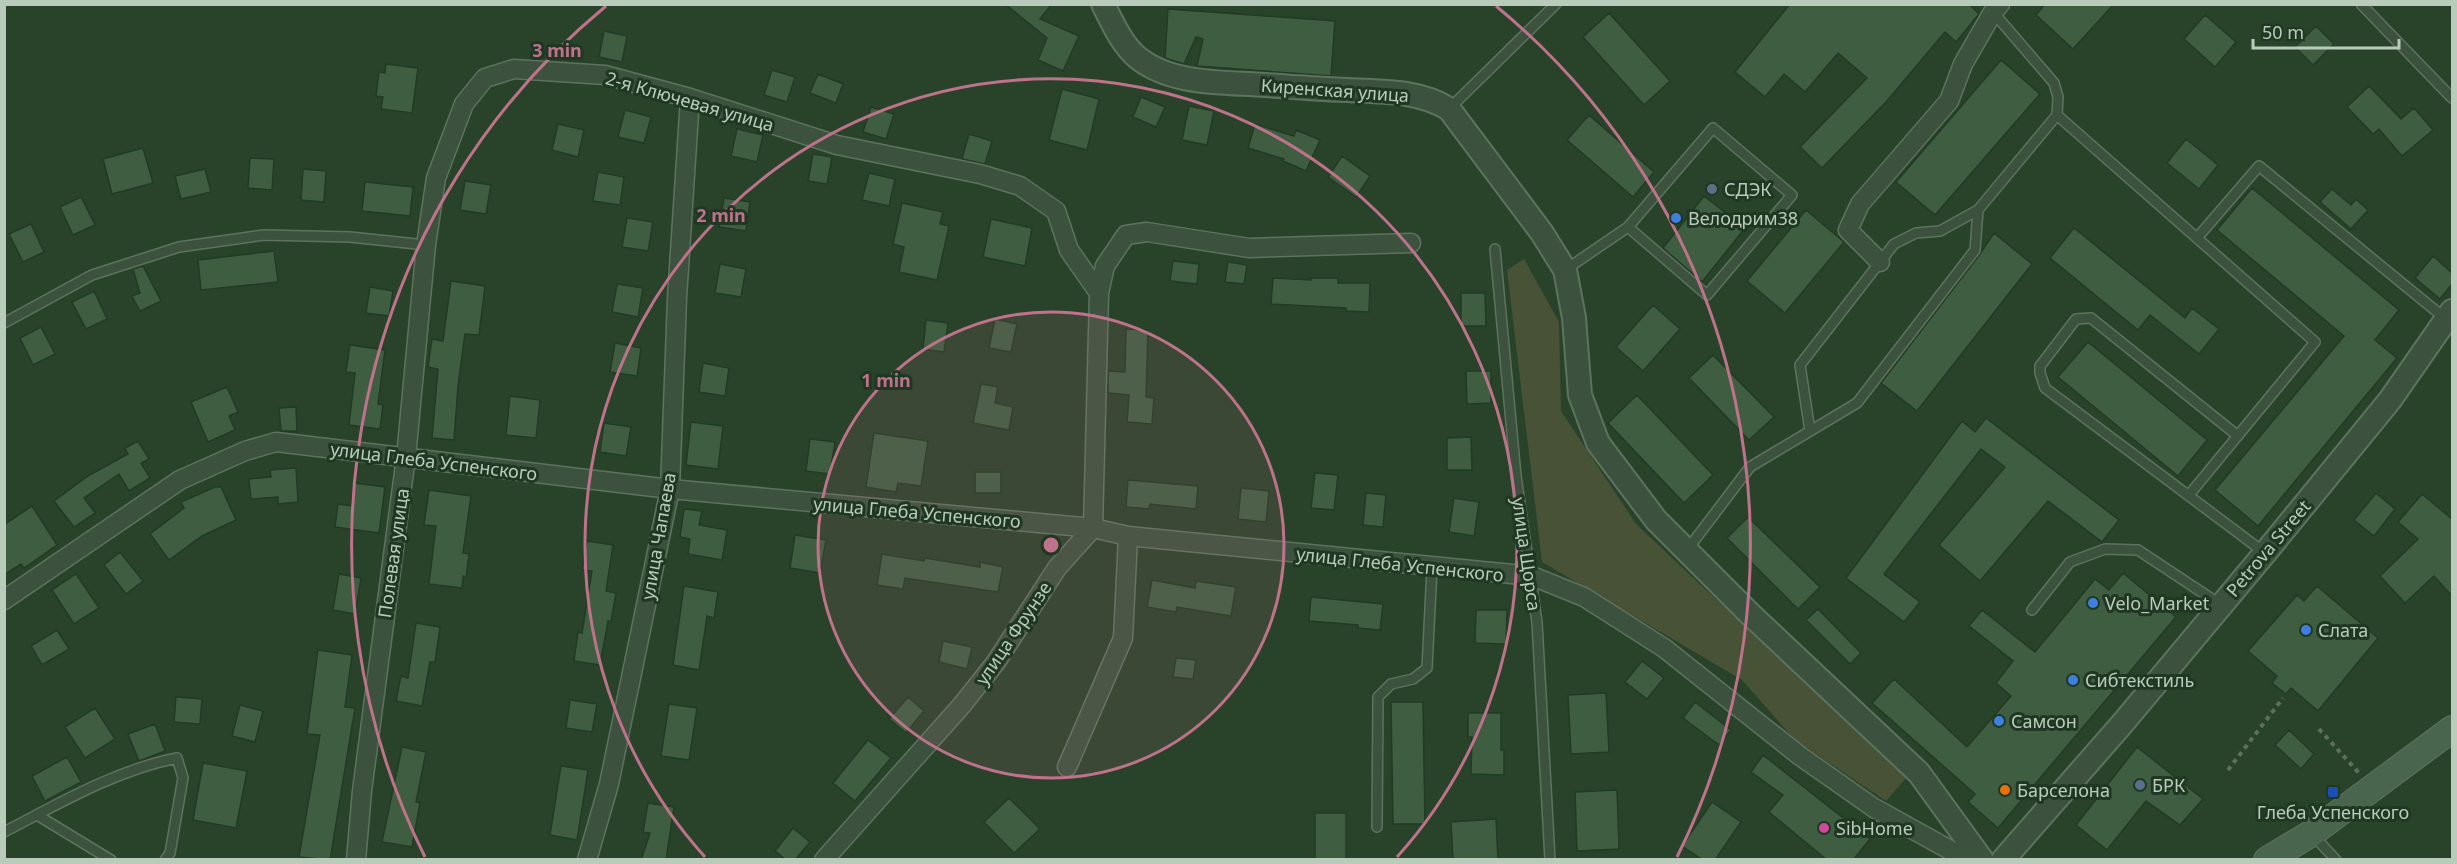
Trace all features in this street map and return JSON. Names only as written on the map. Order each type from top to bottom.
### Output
[{"type":"main road","points":[[2267,860],[2312,833],[2452,729]]},
{"type":"street","name":"Киренская улица","points":[[1103,4],[1117,31],[1135,56],[1153,69],[1176,76],[1212,81],[1391,92],[1427,98],[1449,109]]},
{"type":"street","points":[[1880,262],[1848,230],[1860,204],[1949,101],[1963,64],[1997,8]]},
{"type":"street","name":"2-я Ключевая улица","points":[[426,245],[436,178],[447,146],[464,104],[485,78],[514,69],[605,75],[690,98],[837,145],[980,174],[1020,186],[1056,211],[1068,250],[1099,293]]},
{"type":"street","name":"улица Чапаева","points":[[587,860],[609,784],[670,489],[677,298],[690,98]]},
{"type":"street","points":[[1449,109],[1542,233],[1565,270],[1574,318],[1580,395],[1598,443],[1656,520],[1750,614],[1919,773],[1982,860]]},
{"type":"street","points":[[1093,528],[1099,293],[1105,266],[1126,235],[1147,232],[1249,248],[1410,243]]},
{"type":"street","name":"Полевая улица","points":[[356,860],[362,791],[406,457],[426,245]]},
{"type":"street","name":"Petrova Street","points":[[2003,860],[2122,724],[2265,553],[2390,400],[2450,315]]},
{"type":"street","name":"улица Глеба Успенского","points":[[4,600],[180,480],[245,451],[276,442],[670,489],[1093,528],[1128,536],[1432,568],[1532,576],[1584,597],[1664,648],[1800,756],[1874,808],[1968,860]]},
{"type":"street","name":"улица Фрунзе","points":[[824,860],[962,705],[996,662],[1057,568],[1093,528]]},
{"type":"street","points":[[1067,766],[1123,638],[1128,536]]},
{"type":"lane","points":[[1449,109],[1556,4]]},
{"type":"lane","points":[[2361,4],[2452,98]]},
{"type":"lane","points":[[1810,431],[1800,365],[1894,244],[1916,234],[1940,231],[1978,210],[2057,115],[2058,97],[2054,82],[1997,8]]},
{"type":"lane","points":[[2057,115],[2315,342],[2189,495]]},
{"type":"lane","points":[[1565,270],[1628,227],[1713,128],[1792,195],[1707,295],[1628,227]]},
{"type":"lane","points":[[2197,238],[2259,166],[2450,315]]},
{"type":"lane","points":[[1687,550],[1749,468],[1857,403],[1975,250],[1978,210]]},
{"type":"lane","points":[[4,323],[92,275],[179,247],[264,235],[350,237],[426,245]]},
{"type":"lane","name":"улица Щорса","points":[[1495,249],[1516,476],[1532,576],[1550,860]]},
{"type":"lane","points":[[2238,436],[2091,318],[2076,319],[2040,366],[2045,388],[2265,553]]},
{"type":"lane","points":[[2032,610],[2070,562],[2105,549],[2138,550],[2221,605]]},
{"type":"lane","points":[[1377,827],[1378,697],[1391,684],[1413,679],[1427,668],[1432,568]]},
{"type":"lane","points":[[4,832],[87,790],[148,764],[177,758],[183,778],[170,853],[165,860]]},
{"type":"lane","points":[[37,815],[111,860]]},
{"type":"lane","points":[[2312,833],[2336,860]]},
{"type":"path","points":[[2228,770],[2283,698]]},
{"type":"path","points":[[2319,729],[2373,788]]},
{"type":"green space","points":[[1524,259],[1559,322],[1561,411],[1636,524],[1906,778],[1886,801],[1795,740],[1742,680],[1542,562],[1507,270]]},
{"type":"building","points":[[1005,4],[1052,4],[1040,19],[1079,36],[1063,71],[1038,60],[1047,38]]},
{"type":"building","points":[[1790,4],[1969,4],[1979,14],[1956,42],[1945,32],[1886,102],[1822,168],[1800,147],[1867,78],[1838,53],[1805,92],[1784,74],[1765,97],[1735,72]]},
{"type":"building","points":[[2045,4],[2114,4],[2073,49],[2036,15]]},
{"type":"building","points":[[1168,9],[1335,21],[1331,76],[1197,66],[1203,39],[1196,37],[1184,64],[1165,58]]},
{"type":"building","points":[[1609,13],[1670,81],[1644,105],[1583,37]]},
{"type":"building","points":[[2205,15],[2236,42],[2215,67],[2184,39]]},
{"type":"building","points":[[2316,26],[2334,44],[2313,65],[2295,47]]},
{"type":"building","points":[[604,31],[627,36],[622,62],[599,57]]},
{"type":"building","points":[[2001,60],[2040,94],[1935,215],[1896,182]]},
{"type":"building","points":[[386,64],[418,68],[412,113],[381,109],[383,97],[376,96],[379,72],[385,73]]},
{"type":"building","points":[[772,70],[795,77],[787,102],[764,95]]},
{"type":"building","points":[[818,74],[843,84],[836,103],[810,93]]},
{"type":"building","points":[[2369,86],[2401,119],[2414,108],[2433,130],[2402,156],[2379,129],[2373,134],[2347,107]]},
{"type":"building","points":[[1062,89],[1099,99],[1087,150],[1049,140]]},
{"type":"building","points":[[1141,97],[1165,107],[1156,127],[1133,117]]},
{"type":"building","points":[[1189,106],[1214,111],[1207,145],[1182,140]]},
{"type":"building","points":[[871,107],[894,114],[886,139],[863,132]]},
{"type":"building","points":[[625,110],[651,117],[644,143],[618,137]]},
{"type":"building","points":[[1589,115],[1654,172],[1633,197],[1567,140]]},
{"type":"building","points":[[558,124],[584,130],[578,157],[552,150]]},
{"type":"building","points":[[1255,124],[1294,136],[1296,130],[1320,140],[1306,171],[1283,161],[1284,159],[1248,148]]},
{"type":"building","points":[[737,129],[763,135],[757,162],[731,156]]},
{"type":"building","points":[[969,134],[992,141],[985,164],[962,159]]},
{"type":"building","points":[[2186,139],[2218,165],[2199,189],[2167,163]]},
{"type":"building","points":[[143,148],[153,183],[112,194],[103,159]]},
{"type":"building","points":[[813,154],[832,157],[827,184],[808,181]]},
{"type":"building","points":[[1342,156],[1370,176],[1356,197],[1328,177]]},
{"type":"building","points":[[250,158],[274,159],[272,190],[248,188]]},
{"type":"building","points":[[205,169],[211,192],[181,199],[175,176]]},
{"type":"building","points":[[303,169],[326,171],[324,202],[301,200]]},
{"type":"building","points":[[598,172],[624,177],[620,205],[593,201]]},
{"type":"building","points":[[869,173],[895,179],[889,206],[862,200]]},
{"type":"building","points":[[465,181],[491,185],[486,214],[460,210]]},
{"type":"building","points":[[365,182],[413,187],[410,216],[362,211]]},
{"type":"building","points":[[2252,188],[2399,310],[2375,340],[2397,358],[2258,526],[2215,490],[2344,336],[2217,230]]},
{"type":"building","points":[[2332,189],[2351,205],[2356,199],[2368,210],[2351,229],[2320,202]]},
{"type":"building","points":[[1704,196],[1745,228],[1702,282],[1663,248]]},
{"type":"building","points":[[81,197],[95,225],[73,235],[60,207]]},
{"type":"building","points":[[724,198],[750,202],[746,231],[719,227]]},
{"type":"building","points":[[902,203],[943,212],[940,224],[949,226],[937,280],[899,272],[904,247],[893,244]]},
{"type":"building","points":[[1806,210],[1844,242],[1785,313],[1747,281]]},
{"type":"building","points":[[627,218],[653,222],[648,251],[622,247]]},
{"type":"building","points":[[991,219],[1032,228],[1025,266],[983,257]]},
{"type":"building","points":[[31,224],[44,252],[23,262],[9,234]]},
{"type":"building","points":[[2074,228],[2185,318],[2192,308],[2219,329],[2199,354],[2150,315],[2138,330],[2050,258]]},
{"type":"building","points":[[1994,233],[2032,264],[1917,411],[1881,383]]},
{"type":"building","points":[[274,251],[278,282],[201,290],[198,260]]},
{"type":"building","points":[[2433,256],[2452,273],[2452,284],[2440,299],[2415,278]]},
{"type":"building","points":[[1173,261],[1199,264],[1197,284],[1170,281]]},
{"type":"building","points":[[1228,262],[1247,265],[1244,284],[1225,282]]},
{"type":"building","points":[[720,264],[746,269],[741,297],[715,293]]},
{"type":"building","points":[[143,266],[161,301],[140,311],[132,296],[140,293],[133,269]]},
{"type":"building","points":[[1273,278],[1311,280],[1311,278],[1338,278],[1338,283],[1370,283],[1369,312],[1346,311],[1346,308],[1271,304]]},
{"type":"building","points":[[451,281],[485,286],[479,335],[465,334],[454,440],[432,438],[438,369],[428,367],[432,339],[443,341]]},
{"type":"building","points":[[617,284],[643,288],[638,317],[612,312]]},
{"type":"building","points":[[370,287],[393,291],[389,316],[366,313]]},
{"type":"building","points":[[94,291],[107,319],[86,329],[72,302]]},
{"type":"building","points":[[1461,293],[1485,293],[1486,326],[1461,326]]},
{"type":"building","points":[[1653,305],[1680,329],[1643,371],[1616,347]]},
{"type":"building","points":[[995,319],[1017,324],[1011,352],[989,348]]},
{"type":"building","points":[[926,320],[948,323],[944,352],[923,349]]},
{"type":"building","points":[[41,327],[55,354],[33,365],[20,338]]},
{"type":"building","points":[[1126,329],[1148,330],[1146,397],[1154,398],[1152,424],[1127,422],[1129,395],[1108,393],[1108,371],[1125,372]]},
{"type":"building","points":[[2088,342],[2207,440],[2178,476],[2058,377]]},
{"type":"building","points":[[615,343],[641,348],[637,376],[610,372]]},
{"type":"building","points":[[350,345],[385,350],[378,404],[383,405],[380,429],[349,425],[355,373],[346,372]]},
{"type":"building","points":[[1713,355],[1774,417],[1749,440],[1689,378]]},
{"type":"building","points":[[703,363],[729,368],[725,396],[699,392]]},
{"type":"building","points":[[1466,371],[1491,371],[1491,403],[1467,404]]},
{"type":"building","points":[[981,384],[998,387],[995,403],[1013,407],[1009,430],[973,423]]},
{"type":"building","points":[[227,387],[238,412],[229,416],[235,430],[208,442],[191,402]]},
{"type":"building","points":[[1637,395],[1713,475],[1684,503],[1608,423]]},
{"type":"building","points":[[510,396],[540,400],[536,438],[506,435]]},
{"type":"building","points":[[296,407],[297,431],[281,431],[279,408]]},
{"type":"building","points":[[1986,418],[2119,520],[2102,542],[2048,501],[1980,581],[1939,545],[2005,467],[1981,449],[1884,574],[1920,602],[1904,622],[1846,578],[1962,421],[1975,432]]},
{"type":"building","points":[[691,422],[723,426],[718,469],[686,465]]},
{"type":"building","points":[[604,423],[631,427],[626,456],[600,452]]},
{"type":"building","points":[[874,433],[928,441],[921,486],[898,483],[896,492],[866,487]]},
{"type":"building","points":[[1471,437],[1472,470],[1447,470],[1447,438]]},
{"type":"building","points":[[810,439],[835,442],[830,474],[806,471]]},
{"type":"building","points":[[138,441],[149,459],[141,463],[150,478],[129,491],[119,474],[84,498],[95,513],[74,527],[54,501],[88,476],[128,454],[125,448]]},
{"type":"building","points":[[296,468],[298,502],[278,504],[278,497],[251,499],[249,479],[271,477],[270,470]]},
{"type":"building","points":[[975,472],[1001,472],[1001,493],[975,493]]},
{"type":"building","points":[[1315,473],[1338,475],[1334,510],[1311,508]]},
{"type":"building","points":[[1128,480],[1198,486],[1196,509],[1150,504],[1149,509],[1126,507]]},
{"type":"building","points":[[354,483],[385,487],[379,533],[335,527],[338,504],[351,506]]},
{"type":"building","points":[[215,487],[221,487],[236,520],[202,536],[169,560],[150,534],[184,508],[181,502]]},
{"type":"building","points":[[1241,488],[1269,491],[1266,522],[1238,519]]},
{"type":"building","points":[[429,490],[471,496],[463,553],[469,554],[462,588],[429,584],[436,526],[424,525]]},
{"type":"building","points":[[1366,493],[1386,495],[1383,527],[1363,525]]},
{"type":"building","points":[[2376,493],[2395,509],[2374,536],[2354,520]]},
{"type":"building","points":[[2422,494],[2452,519],[2452,596],[2434,576],[2405,603],[2380,576],[2418,539],[2398,522]]},
{"type":"building","points":[[1454,498],[1479,502],[1474,536],[1449,532]]},
{"type":"building","points":[[32,506],[57,545],[24,568],[21,564],[4,575],[4,525]]},
{"type":"building","points":[[684,509],[702,511],[699,525],[727,530],[722,560],[688,554],[690,539],[680,537]]},
{"type":"building","points":[[1748,517],[1820,587],[1798,609],[1727,538]]},
{"type":"building","points":[[795,535],[826,540],[820,573],[790,568]]},
{"type":"building","points":[[587,541],[613,545],[606,591],[616,593],[600,665],[574,661],[578,632],[582,633],[592,571],[582,570]]},
{"type":"building","points":[[120,552],[143,581],[126,594],[104,565]]},
{"type":"building","points":[[882,554],[980,567],[980,562],[1003,567],[998,592],[905,578],[903,589],[877,585]]},
{"type":"building","points":[[2123,573],[2176,617],[1998,828],[1968,802],[1975,794],[1872,703],[1894,679],[1967,747],[2011,696],[1996,683],[2013,661],[1969,626],[1982,610],[2035,652],[2095,579],[2109,590]]},
{"type":"building","points":[[76,574],[99,608],[74,624],[52,590]]},
{"type":"building","points":[[339,574],[361,578],[355,614],[333,610]]},
{"type":"building","points":[[1152,580],[1195,588],[1196,581],[1236,587],[1231,616],[1177,607],[1176,612],[1147,607]]},
{"type":"building","points":[[684,586],[718,592],[714,618],[707,616],[699,670],[673,665]]},
{"type":"building","points":[[2317,586],[2378,638],[2318,711],[2291,688],[2286,694],[2272,683],[2277,676],[2248,651],[2297,595],[2304,601]]},
{"type":"building","points":[[1311,597],[1383,604],[1380,630],[1358,628],[1358,625],[1309,621]]},
{"type":"building","points":[[1818,609],[1861,653],[1850,664],[1806,620]]},
{"type":"building","points":[[1476,610],[1507,610],[1506,644],[1475,643]]},
{"type":"building","points":[[416,623],[440,627],[435,662],[430,662],[422,706],[396,701],[401,676],[408,678]]},
{"type":"building","points":[[57,630],[69,649],[42,665],[31,646]]},
{"type":"building","points":[[943,641],[972,647],[967,669],[939,662]]},
{"type":"building","points":[[318,650],[352,655],[345,707],[355,708],[330,860],[299,857],[320,735],[307,734]]},
{"type":"building","points":[[1176,658],[1196,660],[1193,679],[1173,677]]},
{"type":"building","points":[[1642,661],[1664,678],[1647,699],[1625,682]]},
{"type":"building","points":[[1606,693],[1609,752],[1571,754],[1568,695]]},
{"type":"building","points":[[176,697],[202,699],[200,724],[174,722]]},
{"type":"building","points":[[908,697],[924,711],[906,733],[889,719]]},
{"type":"building","points":[[570,700],[597,704],[592,732],[566,728]]},
{"type":"building","points":[[1391,702],[1423,702],[1425,824],[1393,824]]},
{"type":"building","points":[[1695,702],[1731,730],[1719,745],[1683,718]]},
{"type":"building","points":[[669,704],[697,708],[689,760],[661,756]]},
{"type":"building","points":[[240,705],[263,711],[255,742],[232,736]]},
{"type":"building","points":[[95,708],[115,739],[85,758],[65,727]]},
{"type":"building","points":[[1468,713],[1501,713],[1504,775],[1471,774],[1472,737],[1468,737]]},
{"type":"building","points":[[155,724],[165,751],[139,761],[128,734]]},
{"type":"building","points":[[2289,730],[2314,754],[2301,769],[2275,745]]},
{"type":"building","points":[[868,740],[891,758],[855,801],[833,783]]},
{"type":"building","points":[[402,747],[426,752],[416,802],[420,803],[412,847],[382,842]]},
{"type":"building","name":"БРК","points":[[2137,747],[2203,799],[2180,825],[2146,801],[2107,850],[2076,825]]},
{"type":"building","points":[[1763,755],[1870,839],[1853,860],[1827,860],[1769,812],[1783,795],[1751,772]]},
{"type":"building","points":[[67,757],[81,782],[45,801],[32,776]]},
{"type":"building","points":[[203,763],[247,771],[236,828],[193,820]]},
{"type":"building","points":[[561,766],[588,770],[577,840],[550,835]]},
{"type":"building","points":[[1617,790],[1619,849],[1577,851],[1575,792]]},
{"type":"building","points":[[1009,798],[1040,829],[1014,853],[984,822]]},
{"type":"building","points":[[1712,802],[1741,822],[1715,860],[1703,860],[1682,846]]},
{"type":"building","points":[[648,803],[674,807],[666,860],[641,860],[650,833],[643,832]]},
{"type":"building","points":[[1315,813],[1346,813],[1346,860],[1315,860]]},
{"type":"building","points":[[1496,819],[1498,860],[1453,860],[1451,822]]},
{"type":"building","points":[[793,828],[810,842],[795,860],[786,860],[775,851]]},
{"type":"place","name":"СДЭК","points":[[1712,189]]},
{"type":"place","name":"Велодрим38","points":[[1676,218]]},
{"type":"place","name":"Velo_Market","points":[[2093,603]]},
{"type":"place","name":"Слата","points":[[2306,630]]},
{"type":"place","name":"Сибтекстиль","points":[[2073,680]]},
{"type":"place","name":"Самсон","points":[[1999,721]]},
{"type":"place","name":"БРК","points":[[2140,785]]},
{"type":"place","name":"Барселона","points":[[2005,790]]},
{"type":"place","name":"Глеба Успенского","points":[[2333,792]]},
{"type":"place","name":"SibHome","points":[[1824,828]]}]
